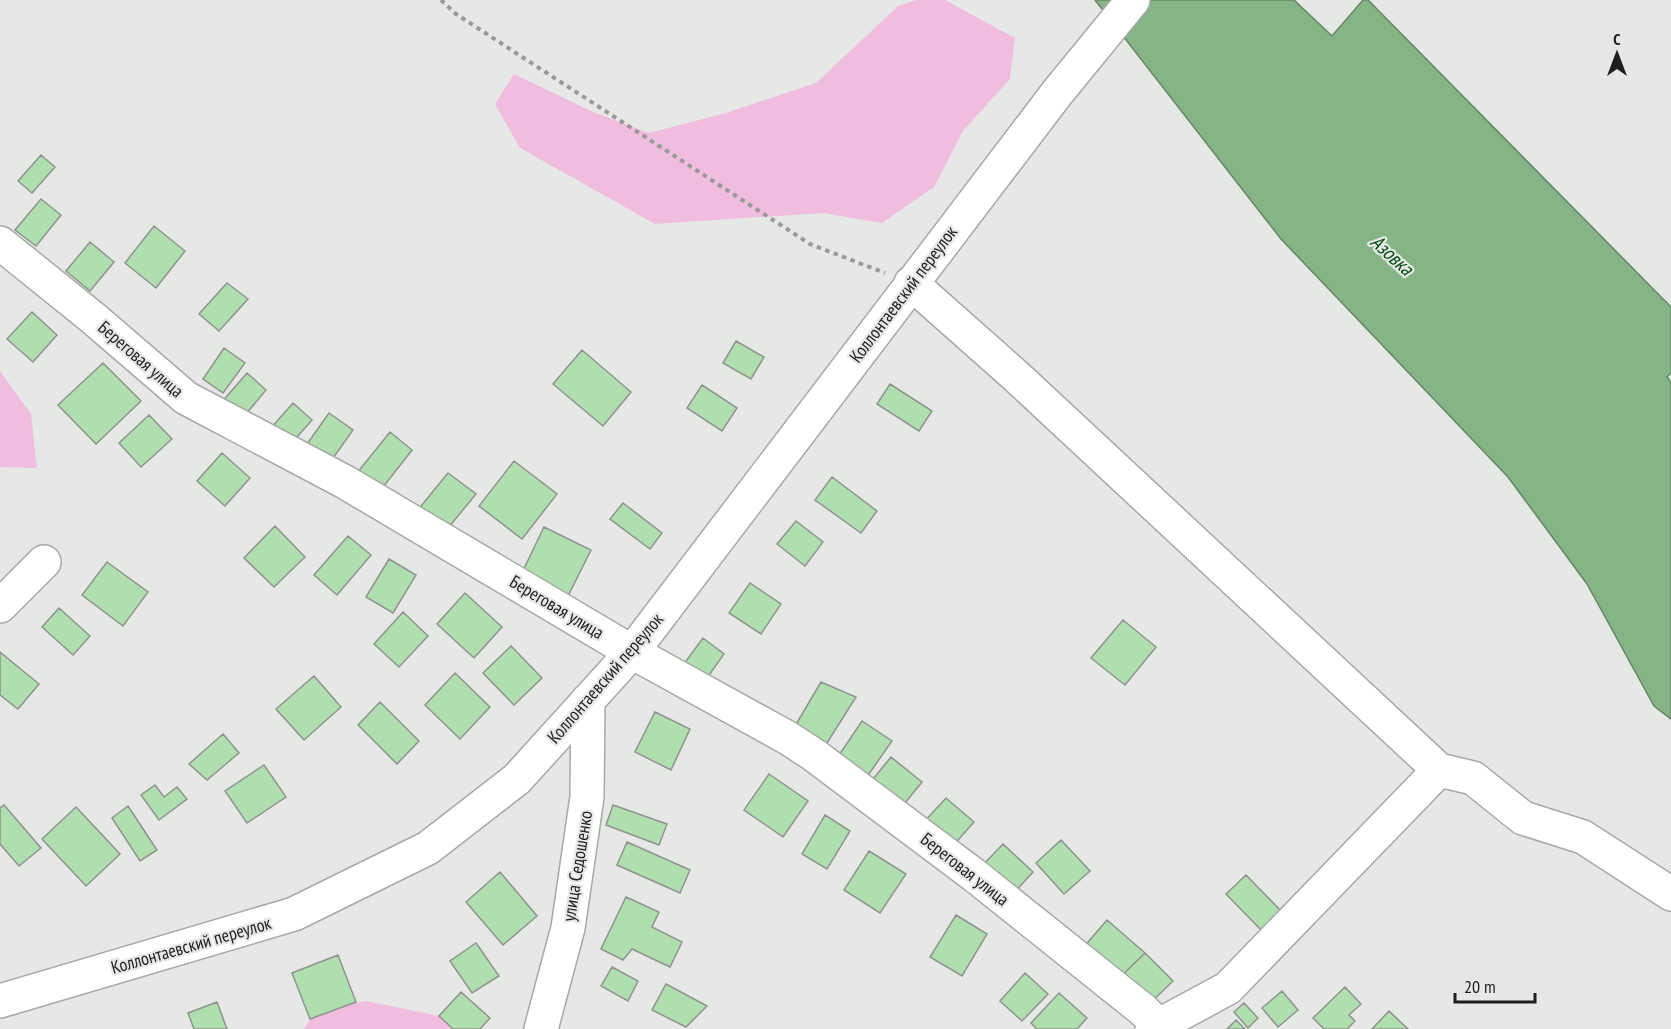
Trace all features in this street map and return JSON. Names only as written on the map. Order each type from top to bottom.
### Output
[{"type":"street","name":"Коллонтаевский переулок","points":[[0,1001],[294,914],[428,848],[517,779],[632,652],[911,283],[1057,93],[1133,0]]},
{"type":"street","name":"Береговая улица","points":[[0,243],[93,318],[186,398],[345,482],[632,652],[788,738],[814,755],[974,876],[1143,1010],[1158,1028]]},
{"type":"street","points":[[911,283],[1017,377],[1439,770],[1473,778],[1523,818],[1583,837],[1671,894]]},
{"type":"street","points":[[0,606],[44,562]]},
{"type":"street","name":"улица Седошенко","points":[[541,1029],[568,928],[587,797],[588,700]]},
{"type":"street","points":[[1158,1028],[1228,988],[1439,770]]},
{"type":"path","points":[[441,0],[466,20],[810,244],[911,283]]},
{"type":"shaded area","points":[[916,0],[945,0],[1015,38],[1010,79],[963,131],[934,187],[882,223],[823,213],[655,224],[520,148],[495,104],[514,74],[593,112],[649,133],[726,113],[816,83],[898,6]]},
{"type":"shaded area","points":[[0,371],[31,414],[37,468],[0,467]]},
{"type":"shaded area","points":[[366,1001],[439,1016],[444,1018],[451,1029],[304,1029],[317,1009]]},
{"type":"water","name":"Азовка","points":[[1095,0],[1294,0],[1332,36],[1363,0],[1368,0],[1671,307],[1671,373],[1667,377],[1671,382],[1671,719],[1654,706],[1587,584],[1508,477],[1281,239]]},
{"type":"building","points":[[41,155],[55,167],[32,193],[18,181]]},
{"type":"building","points":[[41,199],[61,215],[36,246],[15,230]]},
{"type":"building","points":[[154,226],[185,251],[156,288],[125,263]]},
{"type":"building","points":[[90,242],[114,262],[90,291],[66,271]]},
{"type":"building","points":[[227,283],[248,299],[219,331],[199,314]]},
{"type":"building","points":[[32,312],[57,335],[33,362],[7,339]]},
{"type":"building","points":[[736,341],[764,357],[751,379],[723,363]]},
{"type":"building","points":[[224,348],[245,363],[223,393],[203,379]]},
{"type":"building","points":[[582,350],[631,392],[603,426],[553,384]]},
{"type":"building","points":[[103,363],[141,401],[96,444],[58,405]]},
{"type":"building","points":[[247,373],[266,390],[241,420],[221,403]]},
{"type":"building","points":[[890,384],[932,411],[919,431],[877,404]]},
{"type":"building","points":[[702,385],[737,408],[722,431],[687,408]]},
{"type":"building","points":[[293,403],[312,420],[290,445],[271,428]]},
{"type":"building","points":[[329,413],[353,430],[331,461],[307,444]]},
{"type":"building","points":[[149,415],[172,439],[141,467],[119,443]]},
{"type":"building","points":[[390,432],[412,450],[380,491],[357,473]]},
{"type":"building","points":[[222,453],[250,478],[225,506],[197,481]]},
{"type":"building","points":[[514,461],[557,494],[522,539],[479,506]]},
{"type":"building","points":[[448,473],[476,494],[444,533],[417,511]]},
{"type":"building","points":[[832,477],[877,511],[861,533],[815,500]]},
{"type":"building","points":[[623,503],[662,533],[650,549],[610,519]]},
{"type":"building","points":[[796,521],[823,542],[805,566],[777,544]]},
{"type":"building","points":[[275,526],[305,557],[274,587],[244,558]]},
{"type":"building","points":[[544,527],[591,550],[566,600],[520,577]]},
{"type":"building","points":[[348,536],[371,555],[337,595],[314,575]]},
{"type":"building","points":[[389,559],[416,575],[393,613],[366,597]]},
{"type":"building","points":[[107,562],[148,592],[123,626],[82,595]]},
{"type":"building","points":[[750,583],[781,604],[761,634],[729,613]]},
{"type":"building","points":[[465,593],[502,627],[474,658],[437,624]]},
{"type":"building","points":[[59,608],[90,636],[73,655],[42,627]]},
{"type":"building","points":[[403,612],[428,636],[399,667],[374,644]]},
{"type":"building","points":[[1123,620],[1156,647],[1125,685],[1091,658]]},
{"type":"building","points":[[703,638],[724,654],[705,681],[683,665]]},
{"type":"building","points":[[511,646],[542,678],[514,705],[483,673]]},
{"type":"building","points":[[0,652],[39,684],[18,709],[0,695]]},
{"type":"building","points":[[455,673],[490,707],[460,739],[425,705]]},
{"type":"building","points":[[314,676],[341,707],[304,740],[276,709]]},
{"type":"building","points":[[821,682],[856,697],[820,754],[788,738]]},
{"type":"building","points":[[380,702],[419,741],[397,764],[358,725]]},
{"type":"building","points":[[655,712],[690,729],[671,770],[635,752]]},
{"type":"building","points":[[862,721],[892,741],[864,781],[835,761]]},
{"type":"building","points":[[223,734],[239,753],[207,780],[189,764]]},
{"type":"building","points":[[891,757],[922,782],[901,808],[870,783]]},
{"type":"building","points":[[264,765],[286,797],[247,823],[225,791]]},
{"type":"building","points":[[769,774],[808,801],[783,837],[744,810]]},
{"type":"building","points":[[155,785],[164,797],[177,787],[187,799],[159,820],[141,795]]},
{"type":"building","points":[[946,798],[974,822],[951,848],[923,823]]},
{"type":"building","points":[[4,805],[41,848],[19,866],[0,844],[0,808]]},
{"type":"building","points":[[613,805],[667,824],[659,845],[606,825]]},
{"type":"building","points":[[128,806],[157,850],[140,861],[112,818]]},
{"type":"building","points":[[76,807],[120,854],[86,886],[42,839]]},
{"type":"building","points":[[825,815],[850,831],[827,869],[802,854]]},
{"type":"building","points":[[1061,840],[1090,871],[1064,894],[1036,863]]},
{"type":"building","points":[[627,842],[690,870],[680,893],[617,865]]},
{"type":"building","points":[[1003,844],[1033,872],[1012,895],[981,867]]},
{"type":"building","points":[[869,851],[906,874],[880,913],[844,890]]},
{"type":"building","points":[[500,872],[537,916],[503,945],[466,902]]},
{"type":"building","points":[[1246,875],[1284,914],[1264,933],[1226,894]]},
{"type":"building","points":[[626,897],[659,912],[652,927],[682,942],[670,967],[632,949],[623,960],[601,949]]},
{"type":"building","points":[[956,915],[987,934],[962,976],[930,957]]},
{"type":"building","points":[[1107,920],[1145,953],[1115,982],[1082,949]]},
{"type":"building","points":[[476,943],[499,976],[472,993],[450,961]]},
{"type":"building","points":[[1145,953],[1173,981],[1143,1010],[1115,982]]},
{"type":"building","points":[[338,955],[356,1002],[310,1019],[292,973]]},
{"type":"building","points":[[612,967],[638,981],[628,1001],[601,986]]},
{"type":"building","points":[[1025,973],[1048,994],[1022,1021],[1000,1001]]},
{"type":"building","points":[[666,984],[707,1006],[686,1027],[652,1010]]},
{"type":"building","points":[[1345,987],[1361,1004],[1349,1015],[1355,1021],[1347,1029],[1324,1029],[1313,1018]]},
{"type":"building","points":[[1282,991],[1298,1010],[1278,1027],[1262,1008]]},
{"type":"building","points":[[461,992],[490,1018],[480,1029],[453,1029],[439,1016]]},
{"type":"building","points":[[1059,993],[1087,1018],[1077,1029],[1037,1029],[1031,1023]]},
{"type":"building","points":[[217,1002],[227,1029],[194,1029],[188,1013]]},
{"type":"building","points":[[1244,1003],[1258,1018],[1248,1028],[1234,1012]]},
{"type":"building","points":[[1389,1011],[1408,1029],[1372,1029]]},
{"type":"building","points":[[1236,1020],[1245,1029],[1227,1029]]}]
